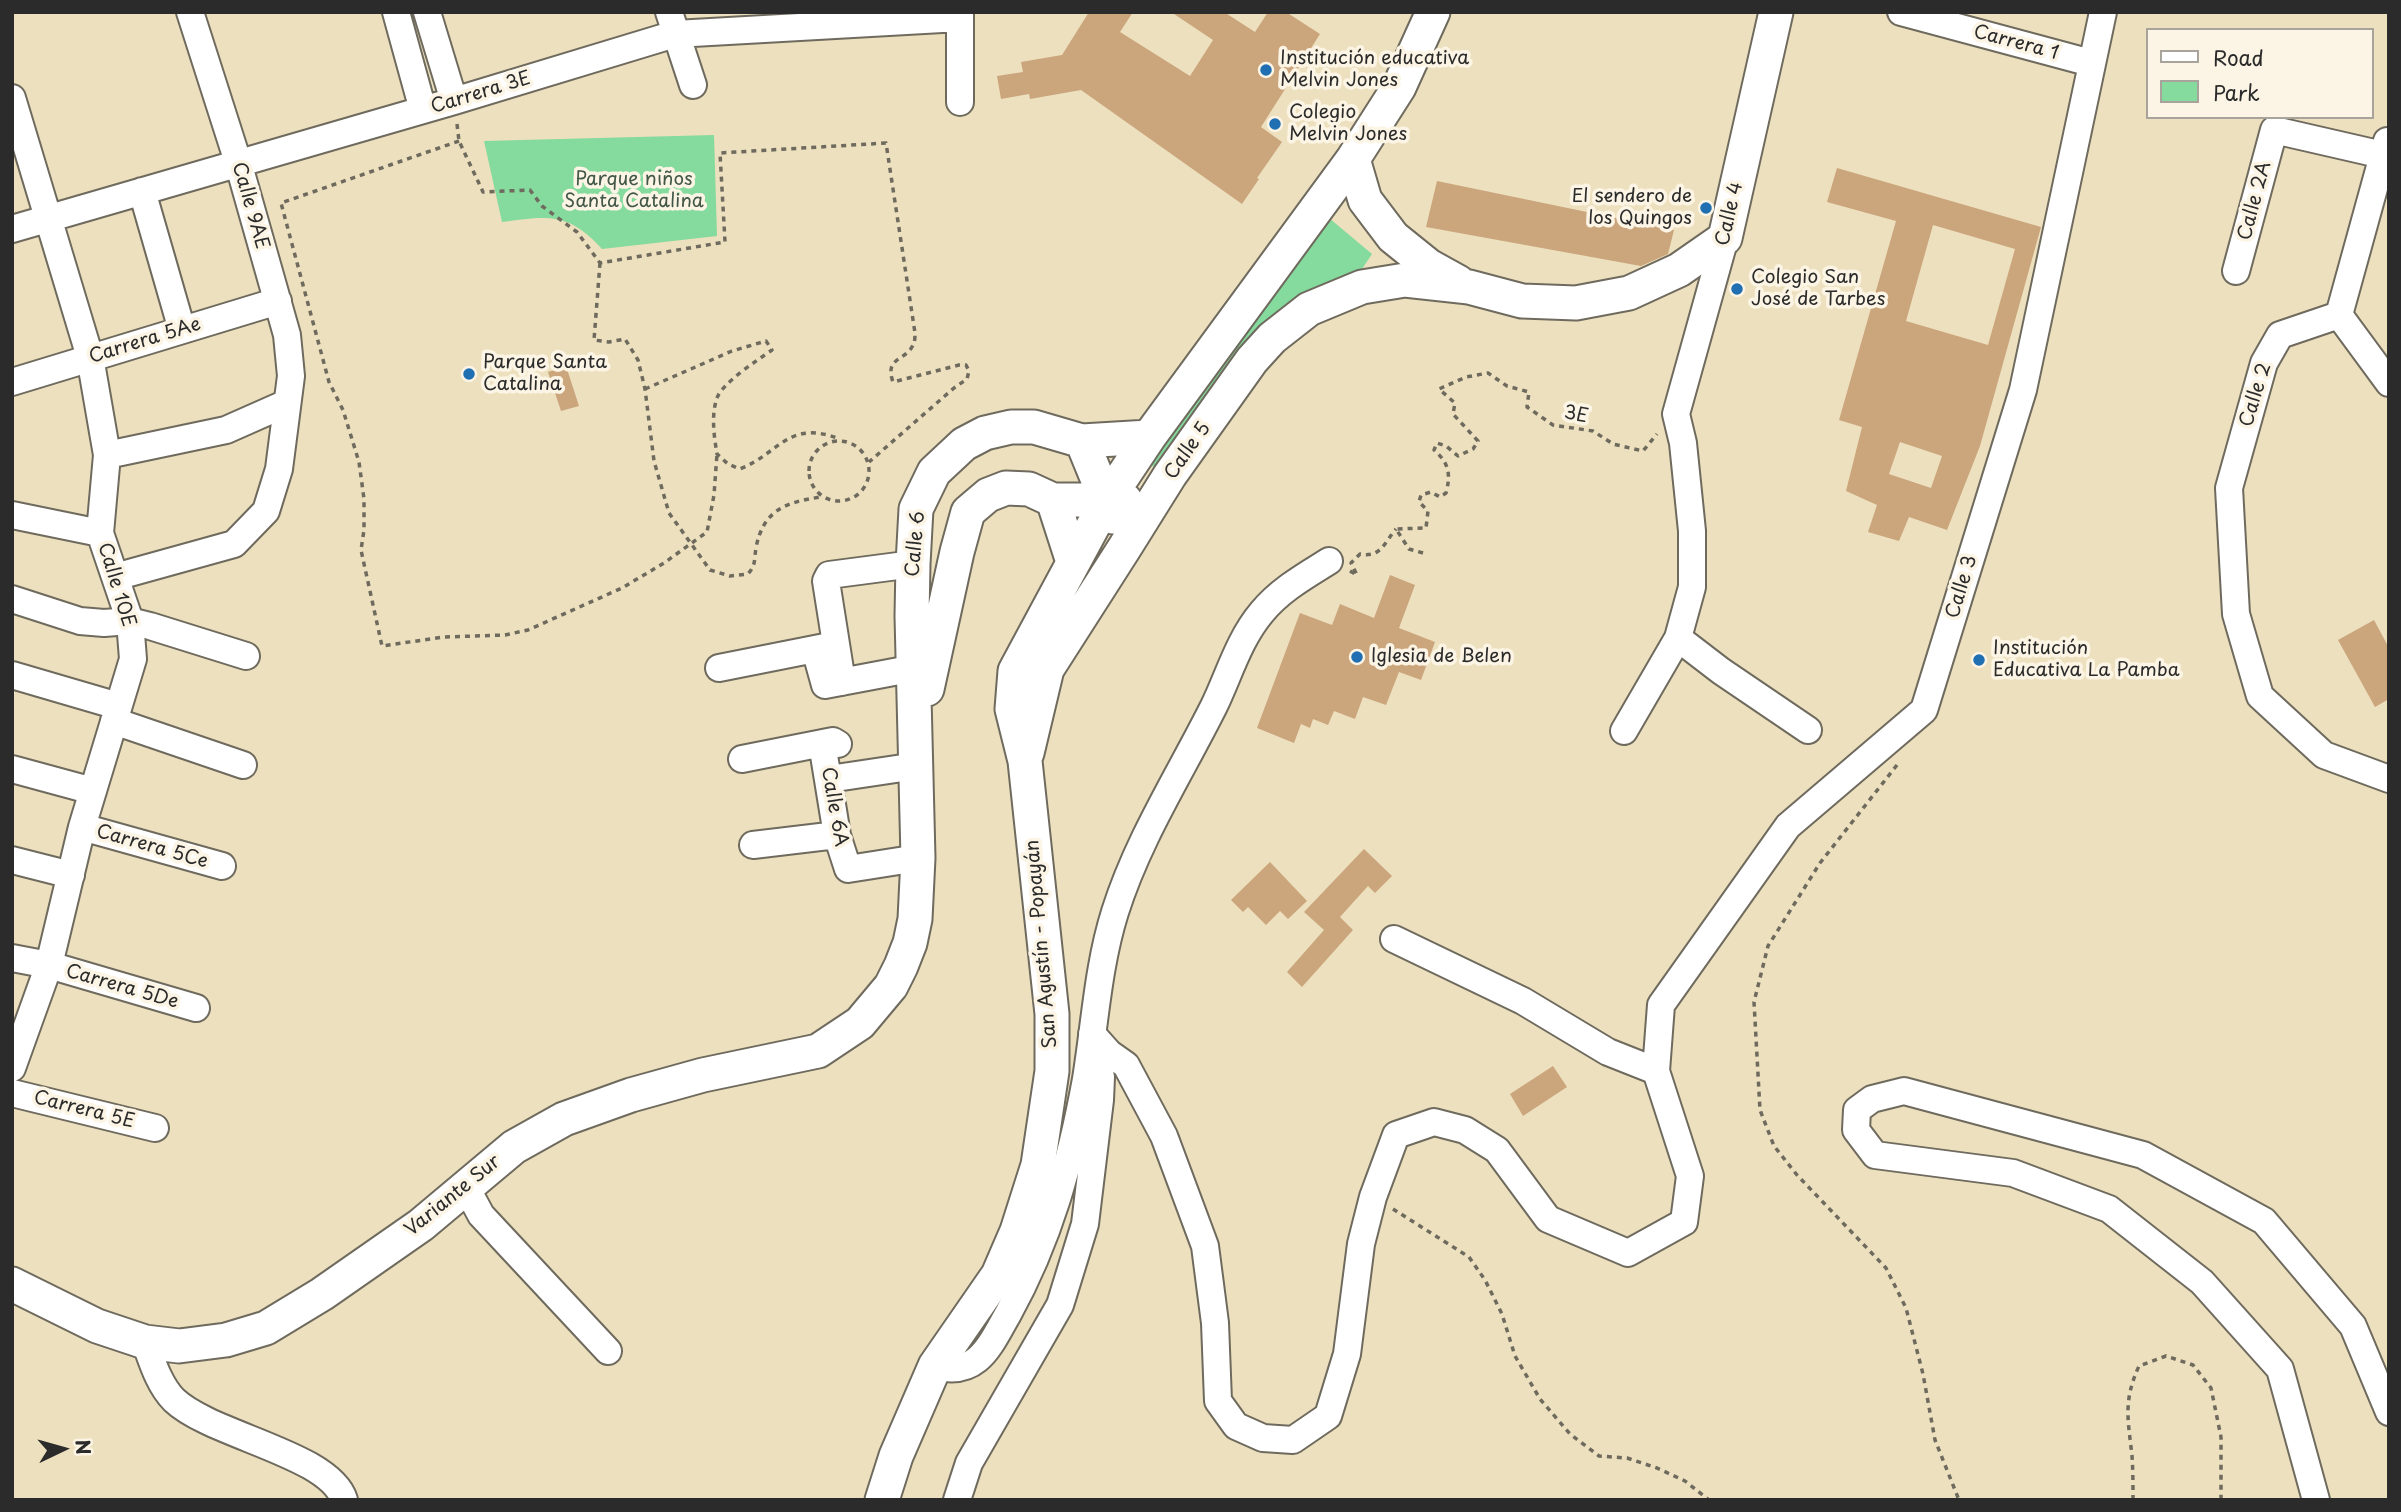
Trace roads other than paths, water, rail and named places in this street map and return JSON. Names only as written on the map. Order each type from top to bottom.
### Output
[{"type":"main road","name":"Calle 5","points":[[1107,500],[1149,437],[1353,159],[1399,87],[1433,12]]},
{"type":"main road","name":"Calle 4","points":[[1725,238],[1776,12]]},
{"type":"main road","points":[[1353,159],[1365,200],[1393,237],[1429,267],[1469,287],[1522,302],[1576,303],[1629,293],[1679,271],[1725,238]]},
{"type":"main road","name":"Calle 5","points":[[1025,761],[1047,669],[1170,475],[1252,360],[1272,338],[1309,309],[1362,287],[1405,280],[1469,287]]},
{"type":"main road","name":"Calle 6","points":[[891,986],[910,943],[915,919],[918,858],[912,616],[916,509],[934,472],[964,443],[985,433],[1011,427],[1034,427],[1082,441],[1149,437]]},
{"type":"main road","points":[[1082,441],[1125,547]]},
{"type":"main road","name":"Calle 6","points":[[916,754],[957,552],[968,512],[988,495],[1006,488],[1028,489],[1053,500],[1156,500]]},
{"type":"main road","points":[[1053,500],[1073,562]]},
{"type":"main road","name":"San Agustín - Popayán","points":[[882,1500],[896,1456],[935,1366],[998,1275],[1017,1231],[1038,1165],[1052,1071],[1052,1014],[1025,761],[1013,709],[1015,671],[1107,500]]},
{"type":"main road","name":"Variante Sur","points":[[12,1284],[97,1326],[145,1342],[179,1346],[226,1340],[266,1328],[322,1294],[421,1225],[514,1147],[564,1119],[631,1095],[703,1075],[747,1068],[818,1051],[860,1023],[891,986]]},
{"type":"street","name":"Calle 9AE","points":[[115,578],[234,544],[266,511],[279,468],[291,376],[287,335],[238,162],[190,12]]},
{"type":"street","points":[[396,12],[423,110]]},
{"type":"street","points":[[427,12],[454,102]]},
{"type":"street","name":"Carrera 1","points":[[1901,12],[2091,63]]},
{"type":"street","name":"Calle 3","points":[[1656,1071],[1661,1005],[1788,826],[1924,710],[2023,390],[2103,12]]},
{"type":"street","name":"Carrera 3E","points":[[12,229],[454,102],[672,23],[960,15]]},
{"type":"street","points":[[960,15],[960,102]]},
{"type":"street","points":[[672,23],[693,85]]},
{"type":"street","name":"Calle 10E","points":[[12,97],[90,357],[107,455],[100,533],[130,621],[133,659],[82,827],[49,965],[12,1068]]},
{"type":"street","name":"Calle 2A","points":[[2236,271],[2274,130],[2385,148],[2339,315]]},
{"type":"street","points":[[142,191],[182,330]]},
{"type":"street","name":"Calle 4","points":[[1678,638],[1692,587],[1692,531],[1684,443],[1676,414],[1725,238]]},
{"type":"street","name":"Carrera 5Ae","points":[[12,382],[278,301]]},
{"type":"street","points":[[2339,315],[2389,383]]},
{"type":"street","name":"Calle 2","points":[[2339,315],[2280,335],[2264,363],[2229,488],[2236,614],[2260,696],[2325,755],[2389,779]]},
{"type":"street","points":[[107,455],[226,430],[287,402]]},
{"type":"street","points":[[12,515],[100,533]]},
{"type":"street","points":[[935,1366],[959,1369],[975,1364],[991,1343],[1026,1282],[1052,1216],[1068,1163],[1086,1078],[1114,913],[1131,866],[1215,705],[1243,642],[1262,612],[1294,582],[1329,561]]},
{"type":"street","points":[[913,564],[828,575],[825,647],[833,683],[915,668]]},
{"type":"street","points":[[12,599],[79,621],[130,621],[246,656]]},
{"type":"street","points":[[1624,731],[1678,638],[1808,730]]},
{"type":"street","points":[[719,668],[825,647]]},
{"type":"street","points":[[12,675],[243,765]]},
{"type":"street","name":"Calle 6A","points":[[742,759],[829,743],[837,778],[837,835],[848,869],[918,858]]},
{"type":"street","points":[[837,778],[916,754]]},
{"type":"street","points":[[12,769],[93,791]]},
{"type":"street","name":"Carrera 5Ce","points":[[82,827],[222,866]]},
{"type":"street","points":[[753,845],[837,835]]},
{"type":"street","points":[[12,860],[71,876]]},
{"type":"street","points":[[1092,1034],[1109,1053],[1126,1065],[1164,1136],[1205,1246],[1215,1322],[1218,1401],[1236,1426],[1263,1438],[1293,1440],[1328,1416],[1347,1354],[1361,1244],[1373,1197],[1396,1135],[1434,1122],[1465,1130],[1497,1150],[1548,1219],[1628,1252],[1684,1222],[1690,1176],[1656,1071],[1608,1052],[1523,1001],[1394,939]]},
{"type":"street","name":"Carrera 5De","points":[[12,958],[49,965],[196,1008]]},
{"type":"street","points":[[957,1500],[969,1463],[1060,1305],[1085,1224],[1101,1077],[1092,1034]]},
{"type":"street","points":[[2316,1500],[2280,1369],[2202,1282],[2109,1209],[2013,1173],[1875,1155],[1856,1130],[1857,1110],[1872,1099],[1904,1091],[2143,1155],[2264,1221],[2353,1326],[2389,1412]]},
{"type":"street","name":"Carrera 5E","points":[[12,1093],[155,1128]]},
{"type":"street","points":[[466,1188],[481,1215],[608,1351]]},
{"type":"street","points":[[145,1342],[157,1373],[173,1399],[195,1416],[319,1470],[341,1489],[344,1500]]},
{"type":"place","name":"Institución educativa Melvin Jones","points":[[1266,70]]},
{"type":"place","name":"Colegio Melvin Jones","points":[[1275,124]]},
{"type":"place","name":"El sendero de los Quingos","points":[[1706,208]]},
{"type":"place","name":"Colegio San José de Tarbes","points":[[1737,289]]},
{"type":"place","name":"Parque Santa Catalina","points":[[469,374]]},
{"type":"place","name":"Iglesia de Belen","points":[[1357,657]]},
{"type":"place","name":"Institución Educativa La Pamba","points":[[1979,660]]},
{"type":"park label","name":"Parque niños Santa Catalina","points":[[634,191]]}]
